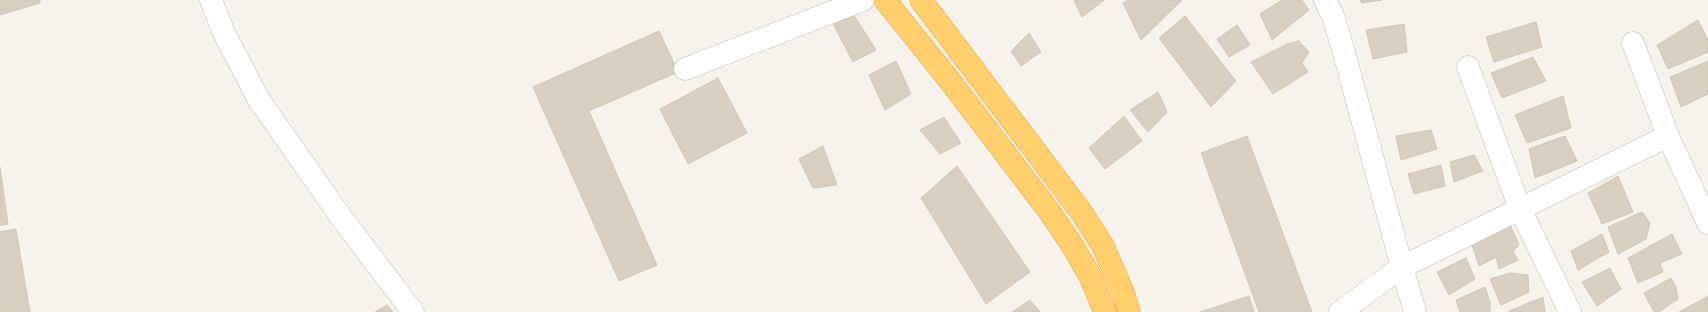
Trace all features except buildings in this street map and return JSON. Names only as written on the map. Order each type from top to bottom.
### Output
[{"type":"highway","points":[[885,0],[950,81],[1049,211],[1072,245],[1090,276],[1105,312]]},
{"type":"highway","points":[[921,0],[1082,213],[1103,246],[1123,292],[1129,312]]},
{"type":"street","points":[[211,0],[224,33],[259,100],[341,217],[413,312]]},
{"type":"street","points":[[685,69],[863,0]]},
{"type":"street","points":[[1325,0],[1333,16],[1343,49],[1415,312]]},
{"type":"street","points":[[1634,43],[1668,136],[1708,223]]},
{"type":"street","points":[[1468,67],[1520,209],[1570,312]]},
{"type":"street","points":[[1340,312],[1402,267],[1668,136]]}]
